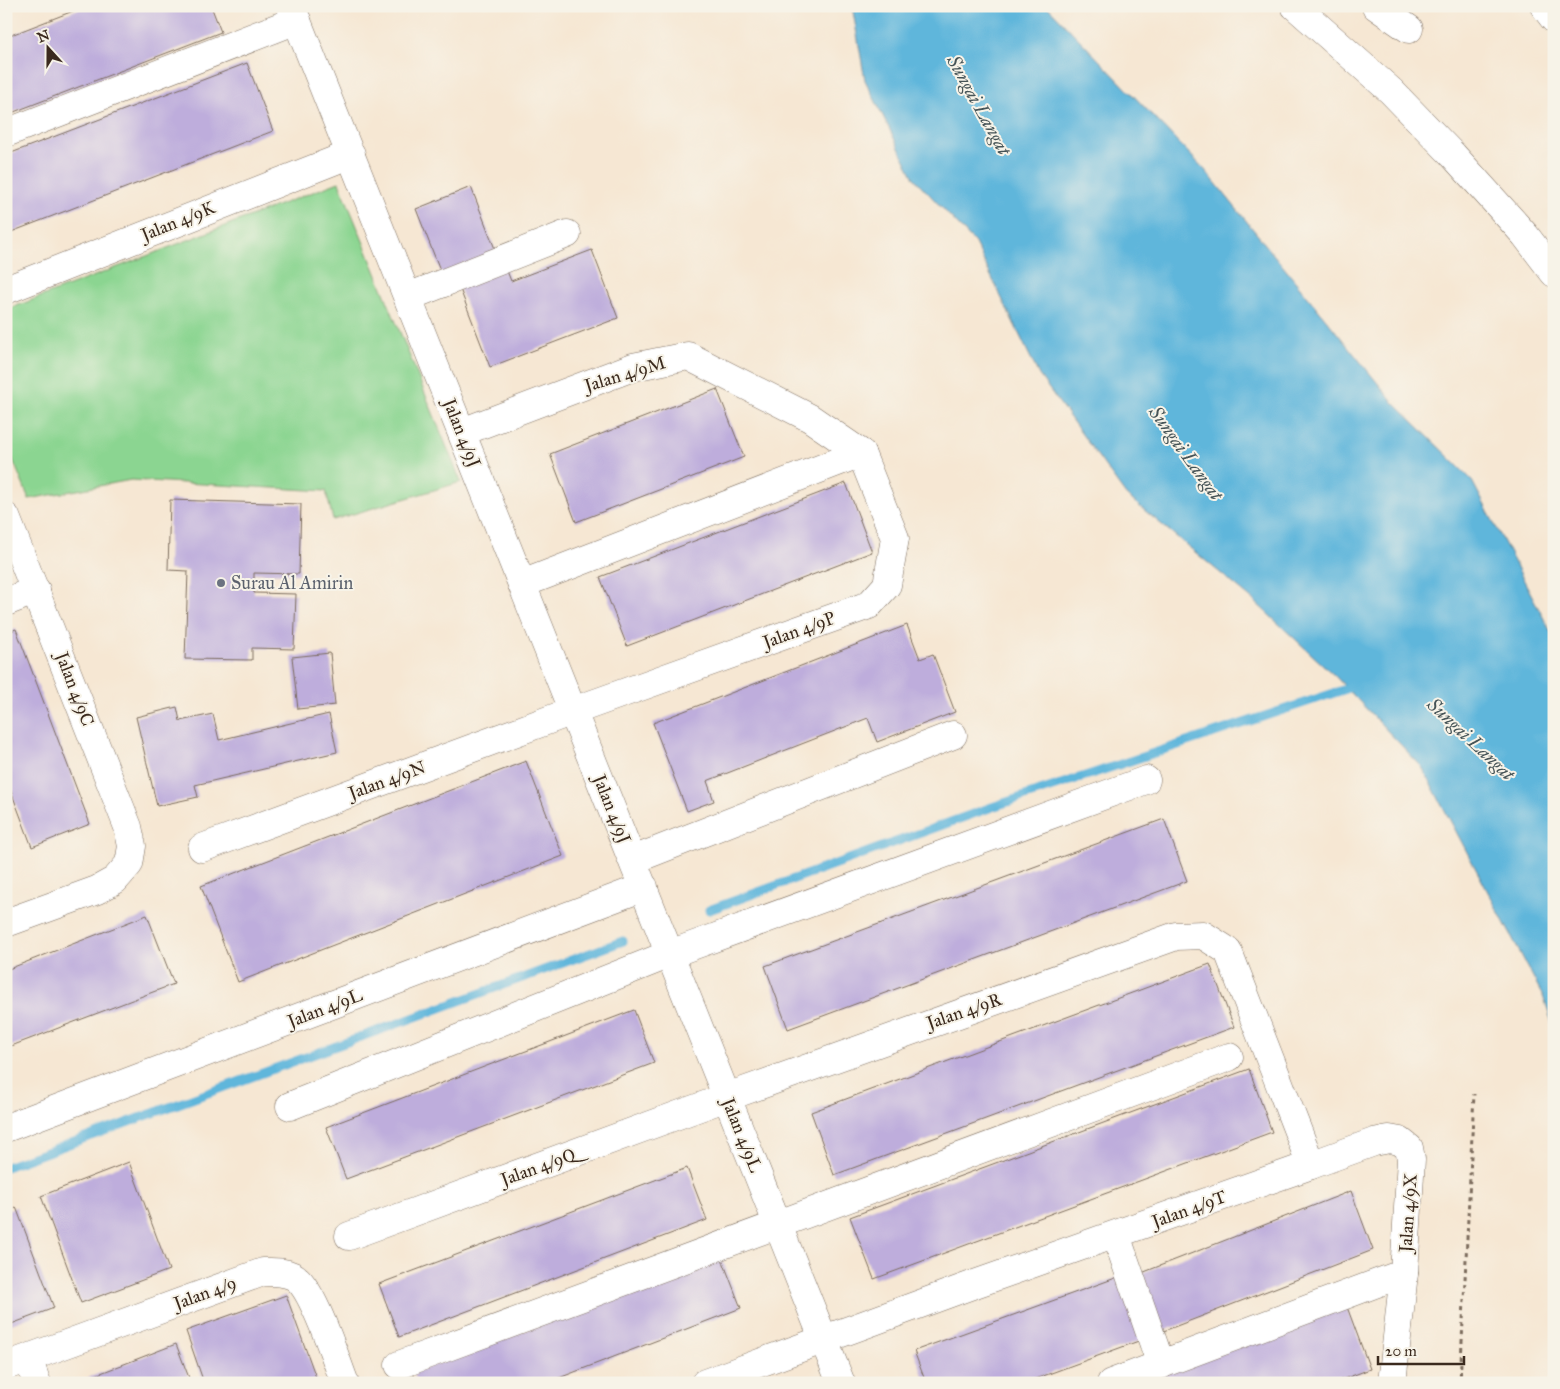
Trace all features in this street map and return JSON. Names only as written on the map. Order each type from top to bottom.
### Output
[{"type":"street","points":[[1295,6],[1391,91],[1525,234],[1554,273]]},
{"type":"street","points":[[1376,6],[1409,29]]},
{"type":"street","points":[[1544,6],[1554,19]]},
{"type":"street","points":[[6,133],[294,13]]},
{"type":"street","name":"Jalan 4/9J","points":[[294,13],[633,860]]},
{"type":"street","name":"Jalan 4/9K","points":[[6,290],[351,154]]},
{"type":"street","points":[[408,297],[567,234]]},
{"type":"street","name":"Jalan 4/9M","points":[[462,432],[634,367],[688,356],[810,418],[861,453]]},
{"type":"street","points":[[522,584],[861,453]]},
{"type":"street","name":"Jalan 4/9P","points":[[573,710],[869,605],[887,585],[895,538],[861,453]]},
{"type":"street","name":"Jalan 4/9C","points":[[6,517],[128,827],[132,846],[129,864],[115,880],[96,890],[6,923]]},
{"type":"street","points":[[6,602],[36,590]]},
{"type":"street","name":"Jalan 4/9N","points":[[202,848],[573,710]]},
{"type":"street","points":[[633,860],[953,735]]},
{"type":"street","points":[[290,1106],[670,954],[1146,780]]},
{"type":"street","name":"Jalan 4/9L","points":[[633,860],[841,1383]]},
{"type":"street","name":"Jalan 4/9L","points":[[6,1128],[644,887]]},
{"type":"street","name":"Jalan 4/9R","points":[[727,1097],[1176,936],[1203,935],[1228,951],[1311,1165]]},
{"type":"street","points":[[399,1365],[1229,1057]]},
{"type":"street","name":"Jalan 4/9Q","points":[[349,1236],[727,1097]]},
{"type":"street","name":"Jalan 4/9X","points":[[1311,1165],[1374,1142],[1389,1139],[1400,1141],[1409,1148],[1411,1159],[1404,1273],[1392,1383]]},
{"type":"street","name":"Jalan 4/9T","points":[[705,1383],[972,1285],[1311,1165]]},
{"type":"street","points":[[1116,1235],[1161,1365]]},
{"type":"street","name":"Jalan 4/9","points":[[24,1369],[263,1272],[279,1272],[295,1277],[308,1293],[345,1383]]},
{"type":"street","points":[[1111,1383],[1404,1273]]},
{"type":"path","points":[[1460,1383],[1474,1094]]},
{"type":"green space","points":[[339,182],[461,482],[333,520],[326,491],[131,480],[29,499],[6,443],[6,310]]},
{"type":"water","name":"Sungai Langat","points":[[852,6],[1047,6],[1205,170],[1393,402],[1471,479],[1554,638],[1554,1028],[1543,996],[1422,767],[1335,676],[1253,600],[1126,495],[1039,375],[975,243],[914,178],[865,80]]},
{"type":"building","points":[[86,6],[211,6],[221,32],[6,115],[6,37]]},
{"type":"building","points":[[247,63],[273,131],[6,234],[6,155]]},
{"type":"building","points":[[471,187],[497,254],[442,275],[416,209]]},
{"type":"building","points":[[592,250],[618,318],[490,367],[458,284],[505,266],[511,281]]},
{"type":"building","points":[[717,389],[744,457],[576,522],[550,454]]},
{"type":"building","points":[[846,483],[872,552],[627,646],[600,577]]},
{"type":"building","name":"Surau Al Amirin","points":[[170,500],[301,504],[299,574],[254,573],[254,593],[296,594],[294,649],[252,648],[252,660],[185,659],[188,571],[168,570]]},
{"type":"building","points":[[907,625],[920,659],[933,654],[955,712],[877,742],[868,718],[707,781],[714,801],[687,811],[653,723]]},
{"type":"building","points":[[16,629],[90,824],[32,847],[6,778],[6,633]]},
{"type":"building","points":[[330,653],[335,705],[298,709],[292,657]]},
{"type":"building","points":[[177,707],[180,721],[213,714],[219,740],[329,714],[337,752],[195,785],[198,797],[157,806],[136,717]]},
{"type":"building","points":[[526,761],[563,856],[238,982],[201,886]]},
{"type":"building","points":[[1164,819],[1187,881],[788,1029],[765,966]]},
{"type":"building","points":[[147,915],[174,984],[6,1048],[6,970]]},
{"type":"building","points":[[1210,964],[1234,1027],[834,1175],[811,1112]]},
{"type":"building","points":[[634,1010],[654,1063],[346,1179],[326,1127]]},
{"type":"building","points":[[1249,1069],[1272,1132],[874,1279],[850,1217]]},
{"type":"building","points":[[129,1162],[169,1270],[81,1303],[41,1196]]},
{"type":"building","points":[[687,1168],[707,1220],[399,1337],[379,1284]]},
{"type":"building","points":[[1351,1191],[1373,1250],[1161,1332],[1139,1274]]},
{"type":"building","points":[[16,1207],[54,1308],[6,1326],[6,1211]]},
{"type":"building","points":[[721,1256],[741,1308],[546,1383],[417,1383],[413,1373]]},
{"type":"building","points":[[1121,1276],[1144,1339],[1024,1383],[926,1383],[914,1351]]},
{"type":"building","points":[[286,1295],[318,1383],[204,1383],[186,1331]]},
{"type":"building","points":[[1347,1307],[1370,1369],[1333,1383],[1141,1383]]},
{"type":"building","points":[[176,1344],[191,1383],[75,1383]]},
{"type":"waterway","points":[[709,910],[992,807],[1358,685]]},
{"type":"waterway","points":[[6,1167],[623,941]]},
{"type":"place","name":"Surau Al Amirin","points":[[221,583]]}]
